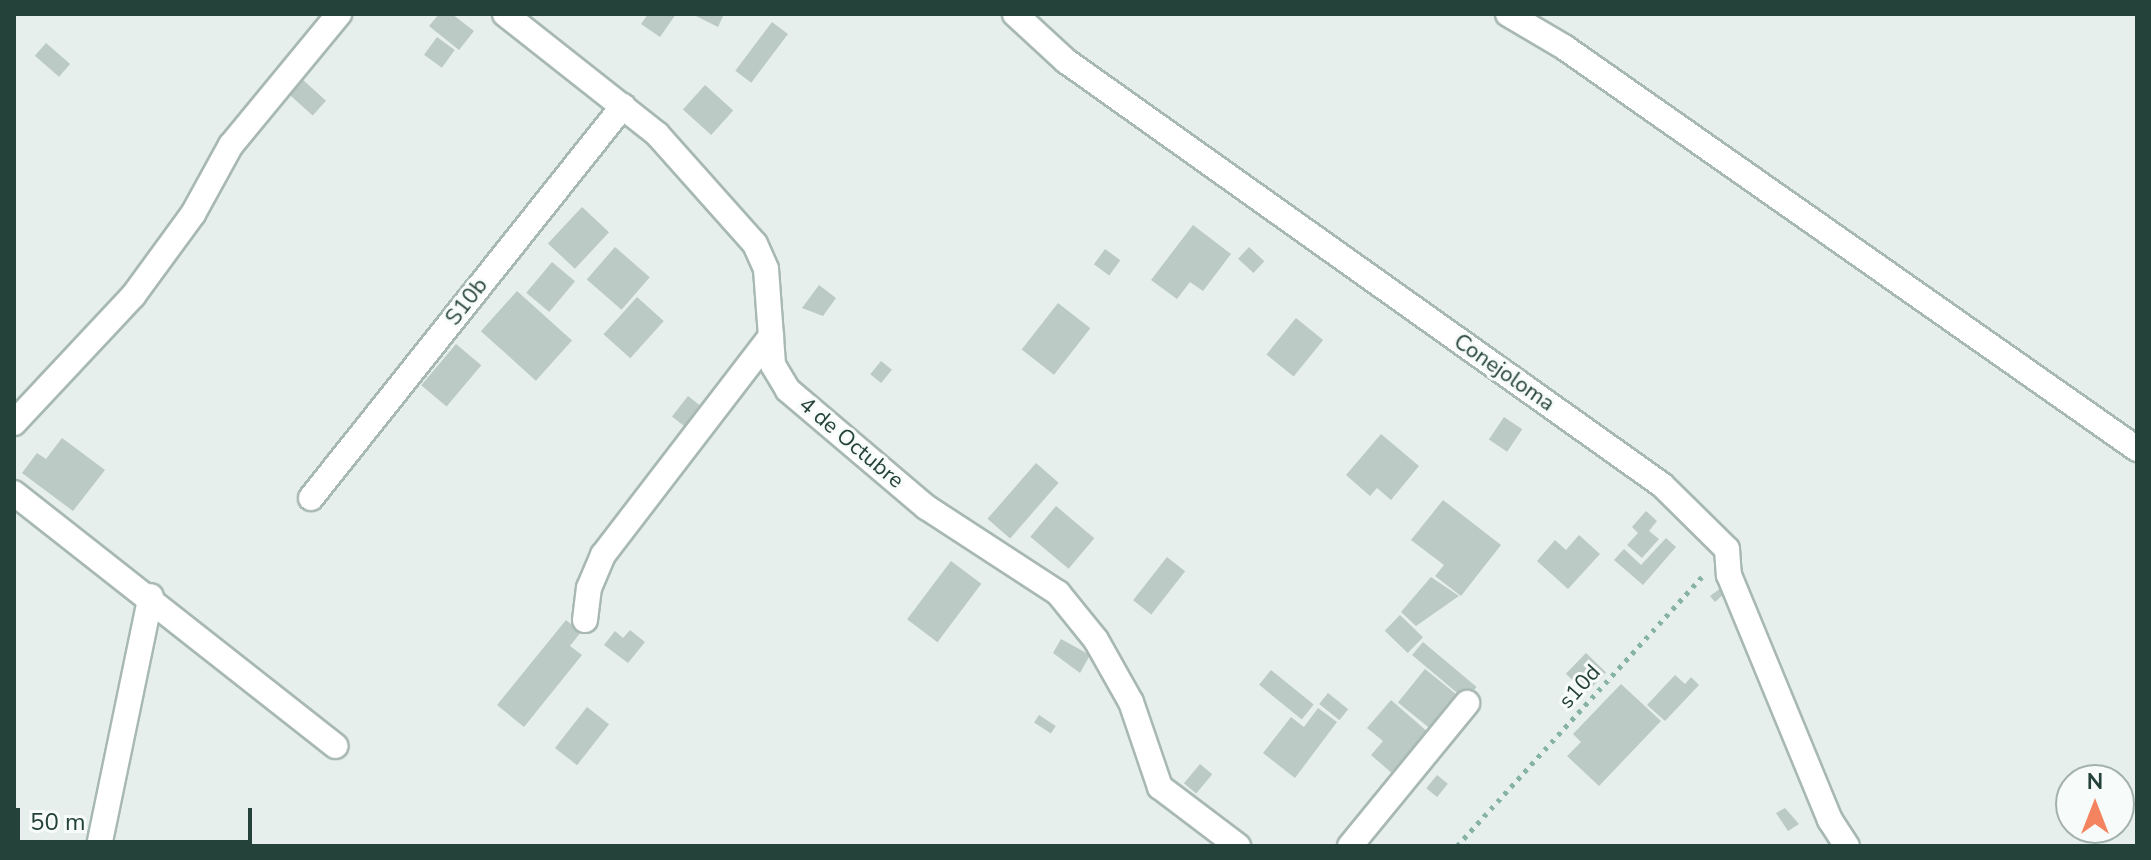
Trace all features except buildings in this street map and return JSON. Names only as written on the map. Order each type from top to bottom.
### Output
[{"type":"street","points":[[14,423],[133,296],[193,214],[231,145],[339,14]]},
{"type":"street","name":"4 de Octubre","points":[[505,14],[657,134],[755,244],[766,269],[773,365],[788,390],[926,507],[1058,593],[1096,640],[1131,702],[1160,787],[1238,846]]},
{"type":"street","name":"Conejoloma","points":[[1015,14],[1066,61],[1662,485],[1727,549]]},
{"type":"street","points":[[1508,14],[1564,47],[2137,449]]},
{"type":"street","name":"S10b","points":[[311,498],[623,106]]},
{"type":"street","points":[[585,620],[589,588],[603,555],[771,336]]},
{"type":"street","points":[[14,493],[151,596],[335,746]]},
{"type":"street","points":[[1727,549],[1735,589],[1830,820],[1847,846]]},
{"type":"street","points":[[99,846],[151,596]]},
{"type":"street","points":[[1350,846],[1467,703]]},
{"type":"path","name":"s10d","points":[[1457,846],[1727,549]]}]
